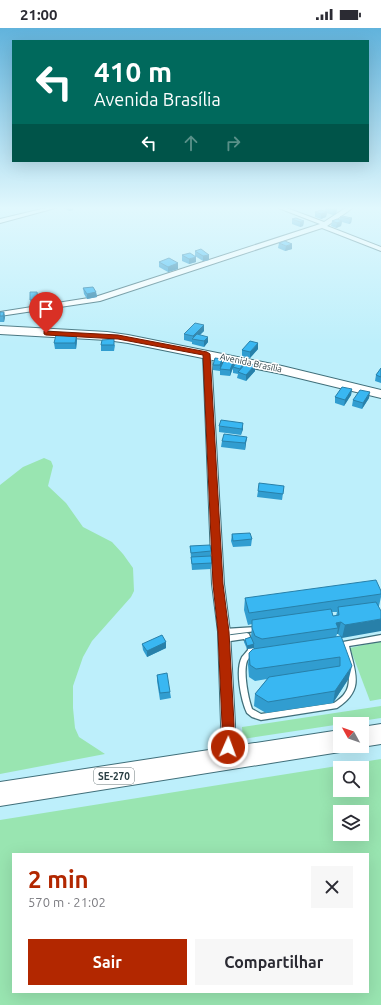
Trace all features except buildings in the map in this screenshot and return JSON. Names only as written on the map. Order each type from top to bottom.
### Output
[{"type":"main road","name":"Avenida Brasília","points":[[0,330],[118,337],[207,354],[381,394]]},
{"type":"main road","points":[[369,736],[381,734]]},
{"type":"main road","name":"SE-270","points":[[0,794],[333,742]]},
{"type":"street","points":[[0,314],[97,299],[239,253]]},
{"type":"street","points":[[207,354],[218,584],[224,636],[228,724],[227,758]]},
{"type":"lane","points":[[224,636],[266,628]]},
{"type":"lane","points":[[224,636],[247,636],[248,640]]},
{"type":"lane","points":[[337,645],[381,638]]},
{"type":"lane","points":[[251,648],[252,651],[245,658],[243,676],[246,700],[248,711],[255,716],[261,716],[335,706],[346,699],[353,685],[345,644]]},
{"type":"lane","points":[[245,658],[260,656]]},
{"type":"green space","points":[[44,458],[51,461],[53,466],[48,486],[66,503],[83,527],[112,542],[123,554],[133,568],[134,591],[131,597],[92,641],[83,657],[73,686],[75,728],[79,737],[105,754],[0,774],[0,485],[23,467]]},
{"type":"green space","points":[[381,641],[381,699],[370,701],[350,648]]},
{"type":"green space","points":[[381,706],[381,718],[369,720],[369,717],[333,717],[333,725],[243,739],[242,727]]},
{"type":"green space","points":[[381,759],[381,1005],[0,1005],[0,820],[333,767],[333,797],[369,797],[369,761]]},
{"type":"route","points":[[46,333],[118,337],[207,354],[218,584],[224,632],[228,747]]}]
